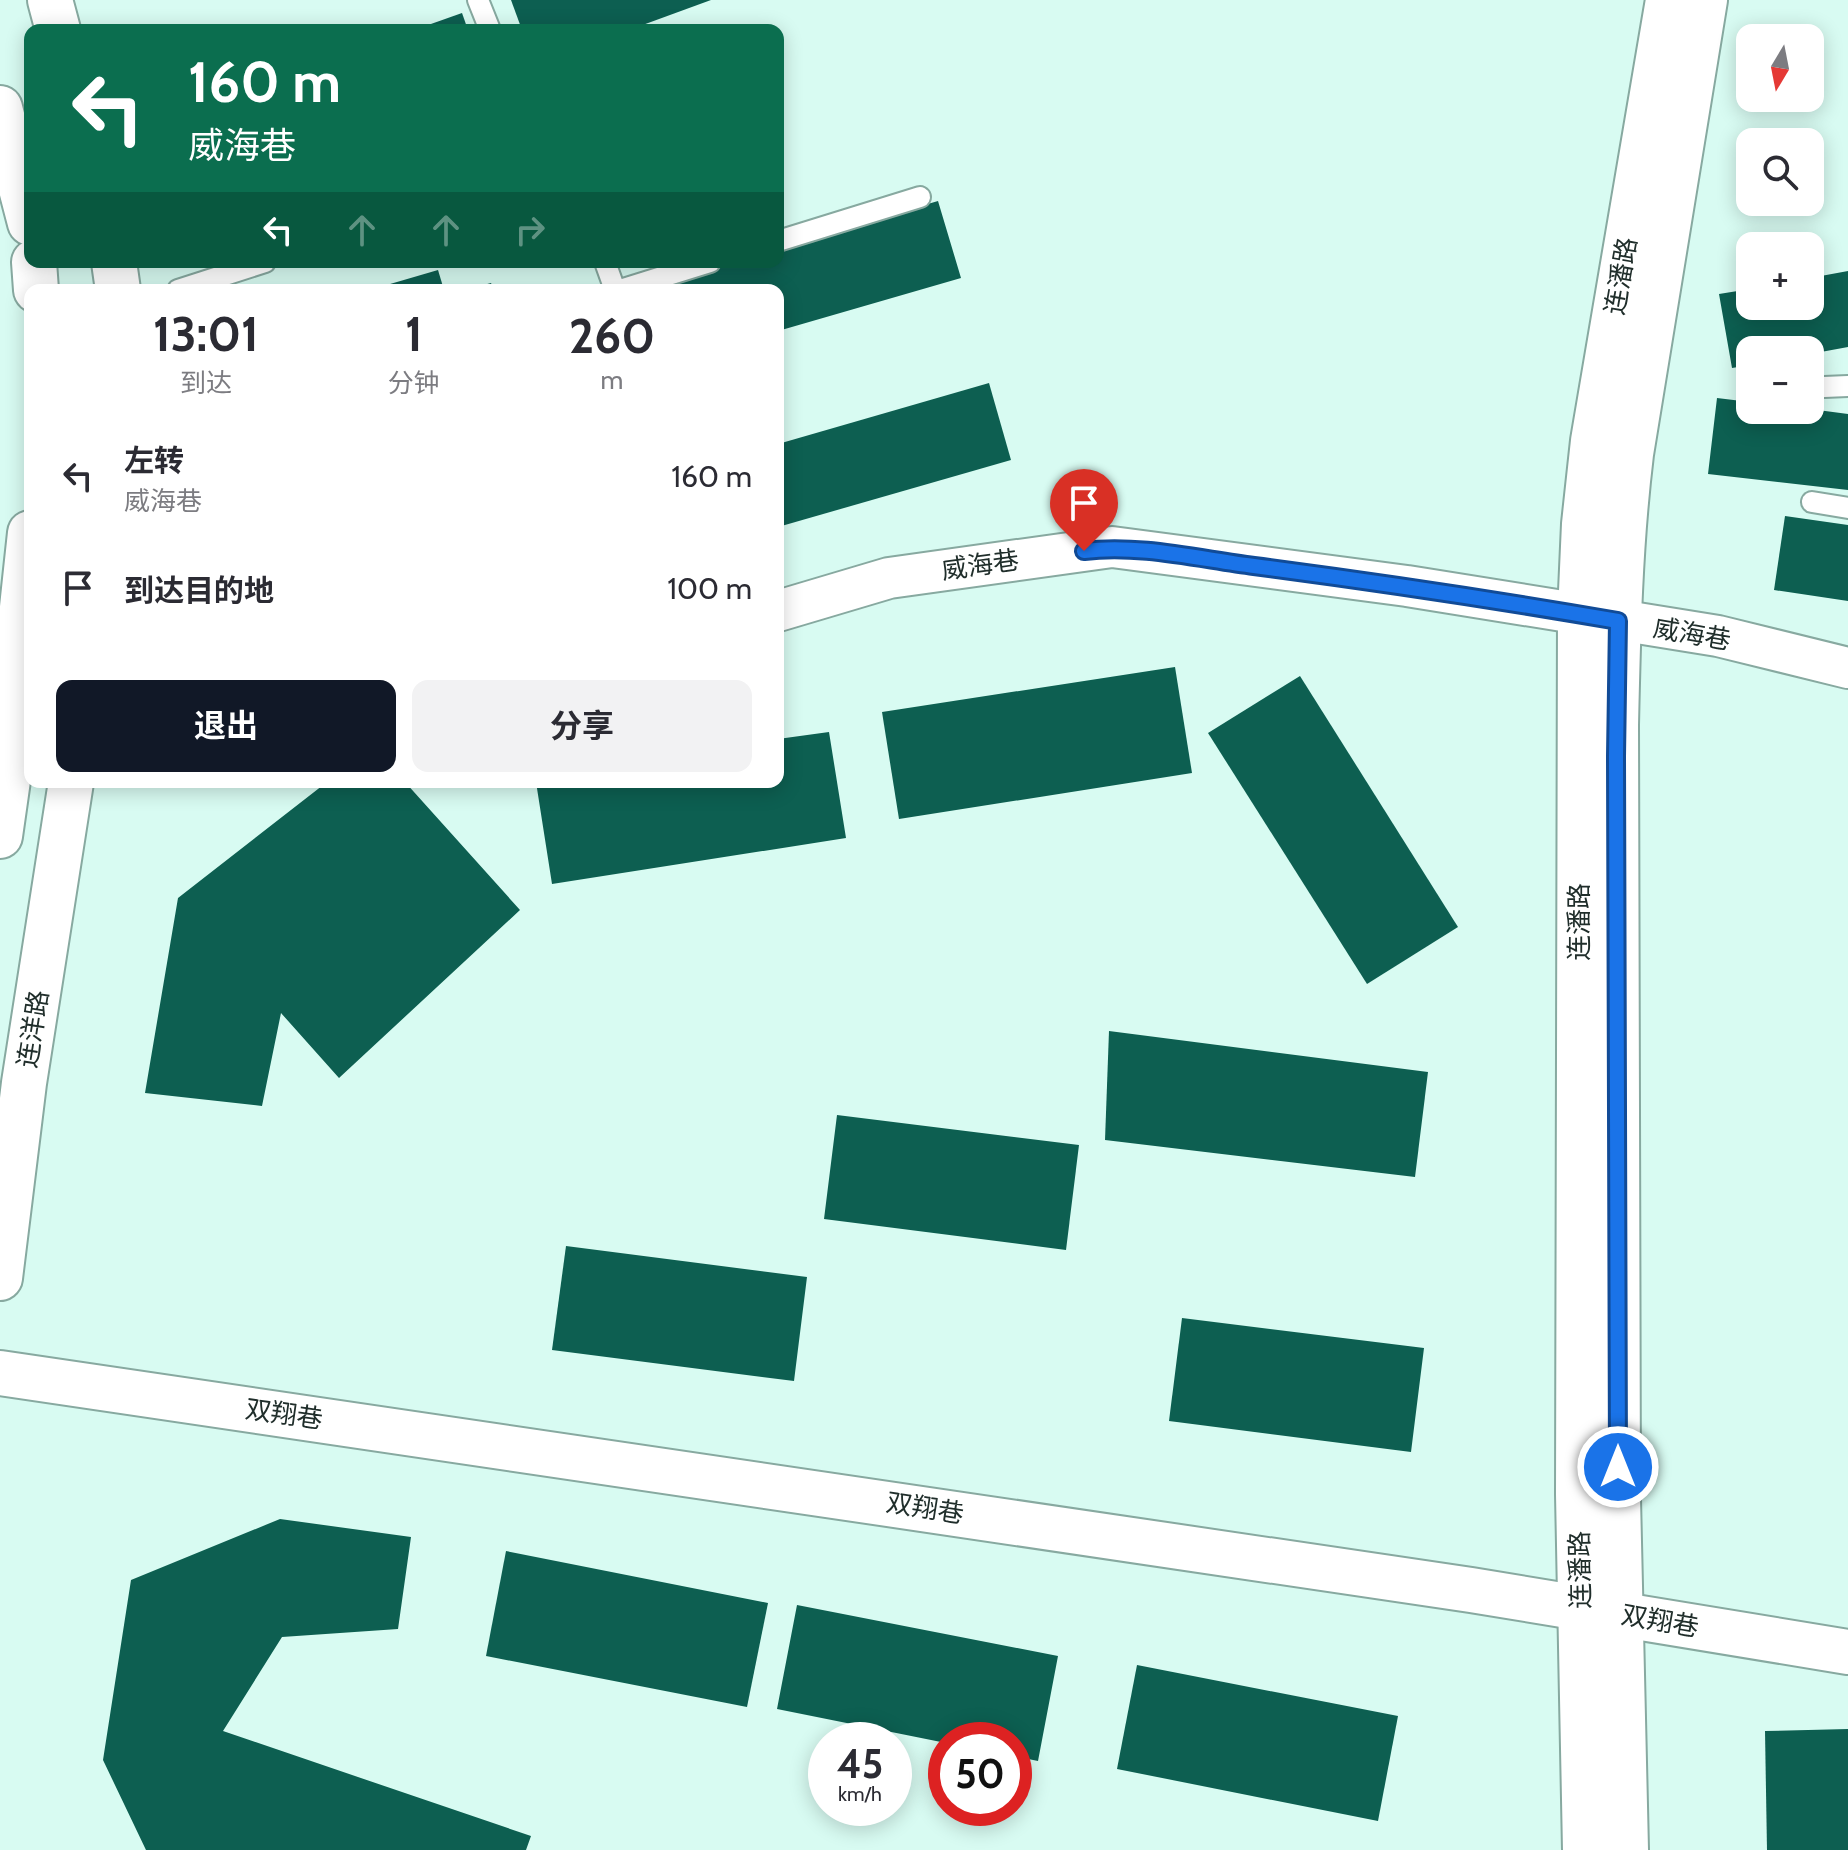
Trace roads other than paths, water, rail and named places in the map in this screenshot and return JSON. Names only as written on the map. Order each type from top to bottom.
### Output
[{"type":"main road","points":[[50,0],[56,24]]},
{"type":"main road","name":"连潘路","points":[[1626,1850],[1601,1611],[1578,1494],[1599,618],[1584,524],[1593,441],[1668,0]]},
{"type":"main road","name":"连潘路","points":[[1599,618],[1622,529],[1631,454],[1705,0]]},
{"type":"main road","points":[[0,108],[24,200]]},
{"type":"main road","points":[[0,836],[14,738],[10,624],[24,560]]},
{"type":"main road","name":"连洋路","points":[[0,1278],[24,1083],[70,788]]},
{"type":"main road","name":"双翔巷","points":[[0,1373],[511,1446],[1601,1611],[1848,1652]]},
{"type":"main road","name":"连潘路","points":[[1585,1850],[1601,1611]]},
{"type":"street","name":"威海巷","points":[[784,609],[889,578],[1112,547],[1407,586],[1718,636],[1848,668]]},
{"type":"lane","points":[[478,0],[488,24]]},
{"type":"lane","points":[[784,239],[920,197]]},
{"type":"lane","points":[[197,284],[246,268]]},
{"type":"lane","points":[[638,284],[690,268]]},
{"type":"lane","points":[[1824,387],[1848,386]]},
{"type":"lane","points":[[1812,502],[1848,508]]}]
